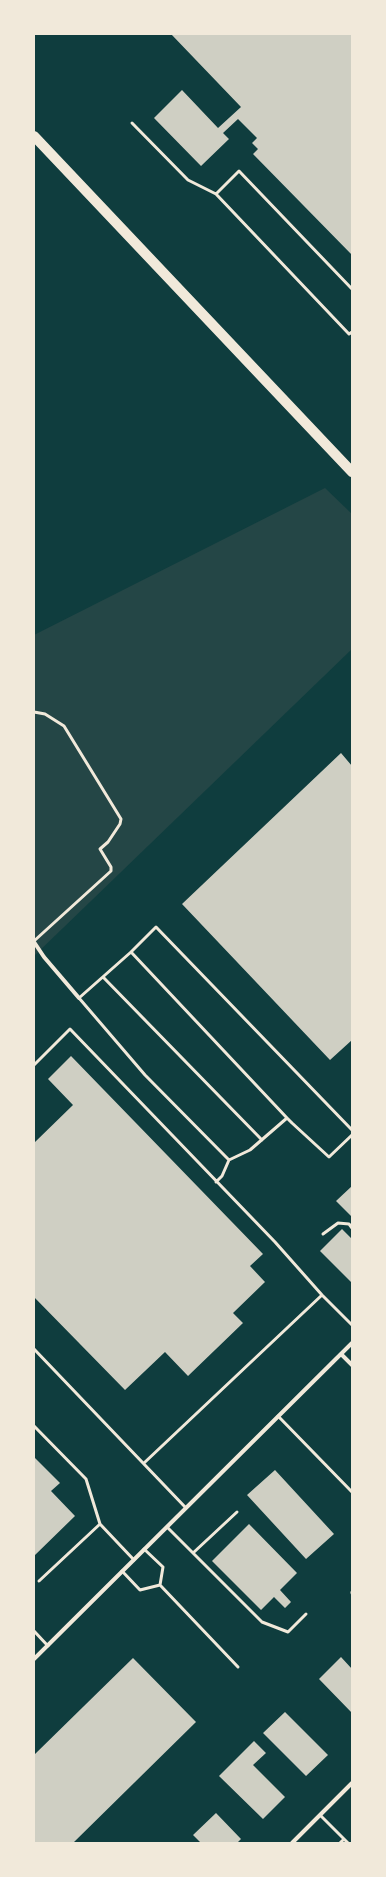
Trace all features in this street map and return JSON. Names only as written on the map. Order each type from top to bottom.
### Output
[{"type":"main road","points":[[34,136],[352,472]]},
{"type":"street","points":[[34,942],[44,957],[79,998]]},
{"type":"street","points":[[34,1659],[352,1343]]},
{"type":"street","points":[[341,1354],[352,1365]]},
{"type":"street","points":[[292,1843],[352,1783]]},
{"type":"lane","points":[[132,122],[188,180],[216,194],[349,334],[352,332]]},
{"type":"lane","points":[[216,194],[239,171],[352,289]]},
{"type":"lane","points":[[34,712],[45,714],[64,726],[121,819],[120,824],[108,842],[100,849],[111,867],[111,871],[34,942]]},
{"type":"lane","points":[[229,1160],[145,1075],[79,998],[131,952],[156,927],[352,1130]]},
{"type":"lane","points":[[131,952],[287,1118],[329,1157],[352,1135]]},
{"type":"lane","points":[[103,977],[262,1140]]},
{"type":"lane","points":[[34,1064],[70,1029],[352,1325]]},
{"type":"lane","points":[[216,1182],[222,1176],[229,1160],[250,1150],[287,1118]]},
{"type":"lane","points":[[323,1234],[338,1223],[349,1224],[352,1228]]},
{"type":"lane","points":[[144,1463],[322,1295]]},
{"type":"lane","points":[[34,1349],[186,1508]]},
{"type":"lane","points":[[278,1416],[352,1492]]},
{"type":"lane","points":[[34,1426],[86,1479],[100,1524],[134,1560]]},
{"type":"lane","points":[[194,1553],[237,1512]]},
{"type":"lane","points":[[39,1581],[100,1524]]},
{"type":"lane","points":[[167,1527],[262,1622],[288,1632],[306,1614]]},
{"type":"lane","points":[[144,1549],[163,1567],[160,1585]]},
{"type":"lane","points":[[122,1571],[140,1590],[160,1585]]},
{"type":"lane","points":[[160,1585],[238,1667]]},
{"type":"lane","points":[[34,1631],[48,1646]]},
{"type":"lane","points":[[320,1815],[348,1843]]},
{"type":"lane","points":[[340,1843],[344,1839]]},
{"type":"shaded area","points":[[325,488],[352,514],[352,649],[34,956],[34,635]]},
{"type":"building","points":[[171,34],[352,34],[352,255],[253,154],[258,149],[252,143],[257,138],[238,119],[223,133],[229,139],[201,166],[154,118],[182,90],[218,128],[241,107]]},
{"type":"building","points":[[341,753],[352,766],[352,1040],[330,1060],[182,904]]},
{"type":"building","points":[[71,1056],[263,1254],[250,1266],[265,1282],[233,1313],[243,1323],[188,1376],[165,1352],[125,1390],[34,1297],[34,1143],[73,1105],[48,1079]]},
{"type":"building","points":[[352,1186],[352,1217],[336,1201]]},
{"type":"building","points":[[342,1229],[352,1239],[352,1283],[320,1251]]},
{"type":"building","points":[[34,1457],[60,1483],[51,1491],[75,1516],[34,1556]]},
{"type":"building","points":[[275,1470],[334,1534],[306,1559],[247,1495]]},
{"type":"building","points":[[249,1524],[297,1573],[280,1590],[291,1602],[285,1608],[274,1597],[261,1610],[212,1561]]},
{"type":"building","points":[[341,1657],[352,1669],[352,1713],[319,1679]]},
{"type":"building","points":[[133,1658],[196,1722],[73,1843],[34,1843],[34,1755]]},
{"type":"building","points":[[285,1712],[328,1755],[306,1776],[263,1733]]},
{"type":"building","points":[[254,1741],[266,1753],[253,1765],[285,1797],[263,1819],[219,1776]]},
{"type":"building","points":[[216,1813],[241,1839],[237,1843],[201,1843],[193,1835]]}]
